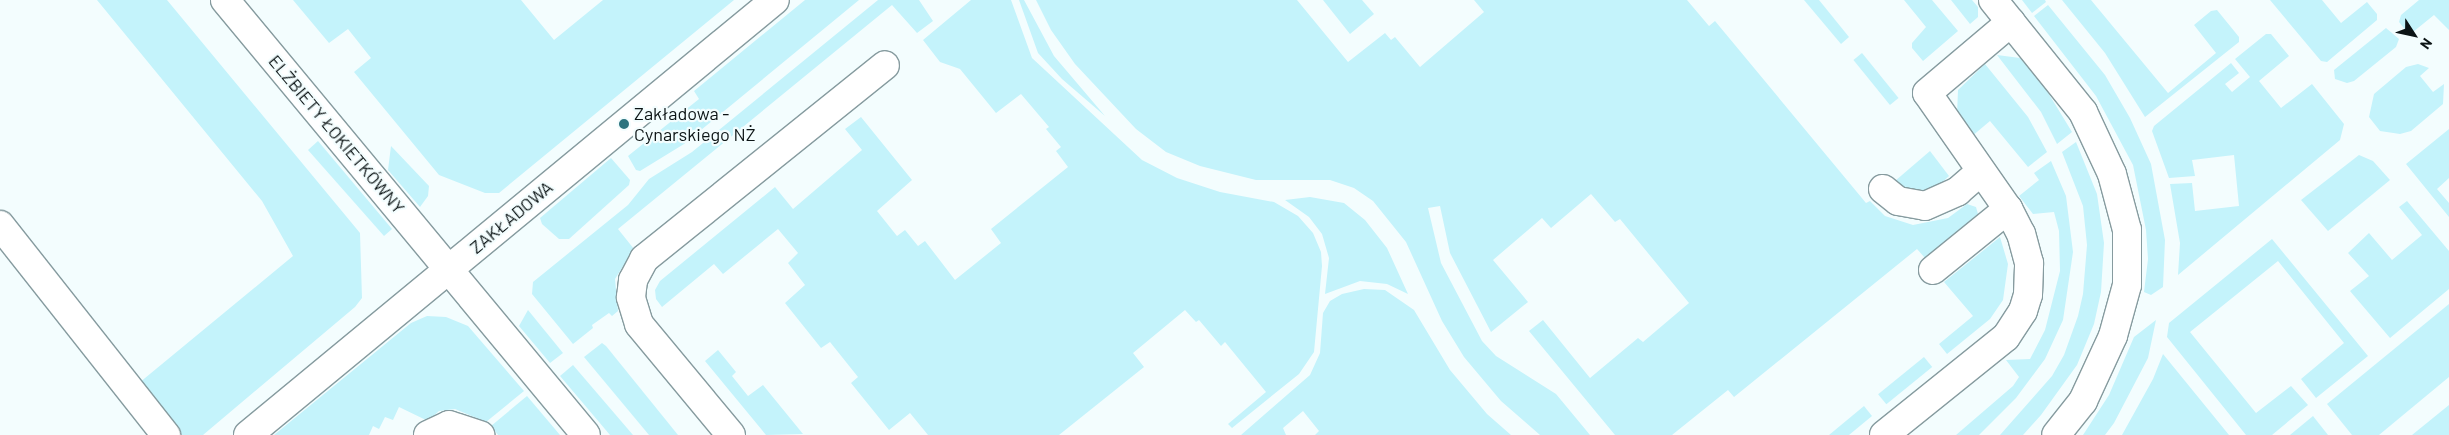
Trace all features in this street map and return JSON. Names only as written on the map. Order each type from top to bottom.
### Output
[{"type":"street","name":"ELŻBIETY ŁOKIETKÓWNY","points":[[225,0],[586,435]]},
{"type":"street","name":"ZAKŁADOWA","points":[[248,435],[775,0]]},
{"type":"street","points":[[1993,0],[2082,112],[2112,174],[2127,230],[2127,285],[2113,336],[2083,402],[2056,435]]},
{"type":"street","points":[[1884,435],[2006,337],[2015,325],[2028,295],[2029,263],[2026,247],[2008,210],[1927,93],[2011,22]]},
{"type":"street","points":[[731,435],[639,324],[630,297],[633,280],[644,259],[885,66]]},
{"type":"street","points":[[1883,188],[1898,201],[1925,206],[1952,194],[1980,172]]},
{"type":"street","points":[[1933,270],[2008,210]]},
{"type":"street","points":[[3,236],[166,435]]},
{"type":"street","points":[[428,435],[449,425],[480,435]]},
{"type":"shaded area","points":[[97,0],[167,0],[360,233],[362,298],[355,307],[203,435],[182,435],[139,383],[293,256],[262,201]]},
{"type":"shaded area","points":[[293,0],[521,0],[554,40],[603,0],[734,0],[499,193],[485,193],[439,175],[354,72],[371,58],[348,29],[329,43]]},
{"type":"shaded area","points":[[805,0],[859,0],[684,144],[640,171],[636,170],[628,156],[699,99],[694,91]]},
{"type":"shaded area","points":[[878,0],[919,0],[933,21],[917,33],[892,5],[618,229],[634,249],[615,279],[618,311],[612,316],[609,313],[592,325],[593,328],[573,344],[532,294],[533,282],[628,205],[649,179],[692,152]]},
{"type":"shaded area","points":[[971,0],[1011,0],[1032,58],[1142,160],[1177,178],[1220,192],[1274,202],[1298,216],[1313,233],[1321,252],[1322,266],[1314,352],[1299,374],[1232,428],[1228,424],[1266,392],[1225,342],[1221,346],[1199,320],[1196,322],[1185,310],[1133,353],[1144,367],[1059,435],[928,435],[910,413],[889,430],[851,383],[858,377],[830,342],[821,348],[785,303],[805,285],[788,263],[798,253],[778,229],[723,274],[714,264],[662,307],[656,299],[655,290],[660,281],[775,187],[793,209],[862,150],[845,129],[861,117],[912,180],[877,211],[897,236],[905,230],[918,246],[925,241],[955,280],[1001,243],[991,229],[1068,167],[1056,151],[1061,147],[1046,129],[1049,127],[1021,94],[996,113],[960,69],[940,62],[923,40]]},
{"type":"shaded area","points":[[1019,0],[1024,0],[1054,56],[1105,116],[1062,79],[1038,53]]},
{"type":"shaded area","points":[[1036,0],[1297,0],[1348,62],[1385,33],[1391,40],[1395,37],[1420,67],[1484,12],[1474,0],[1687,0],[1709,26],[1715,21],[1866,203],[1870,201],[1885,216],[1913,225],[1948,218],[1967,204],[1976,207],[1978,214],[1925,258],[1917,249],[1734,397],[1728,390],[1672,435],[1615,435],[1529,331],[1543,320],[1590,378],[1638,338],[1643,342],[1689,303],[1620,219],[1615,222],[1591,194],[1551,228],[1542,218],[1493,260],[1528,302],[1491,332],[1450,253],[1440,206],[1428,208],[1441,263],[1482,341],[1496,356],[1556,394],[1590,435],[1540,435],[1501,401],[1464,357],[1442,321],[1406,242],[1373,201],[1354,188],[1330,180],[1256,180],[1200,166],[1166,152],[1136,129],[1075,64],[1051,30]]},
{"type":"shaded area","points":[[1323,0],[1362,0],[1374,14],[1350,34]]},
{"type":"shaded area","points":[[1804,0],[1819,0],[1849,37],[1841,44]]},
{"type":"shaded area","points":[[1904,0],[1932,0],[1958,31],[1923,61],[1912,48],[1912,43],[1926,27]]},
{"type":"shaded area","points":[[1951,0],[1972,0],[1978,7],[1978,17],[1970,24]]},
{"type":"shaded area","points":[[2022,0],[2045,0],[2046,2],[2032,13]]},
{"type":"shaded area","points":[[2062,0],[2091,0],[2168,93],[2216,53],[2194,25],[2211,11],[2217,10],[2239,37],[2239,42],[2145,117],[2105,53]]},
{"type":"shaded area","points":[[2270,0],[2322,0],[2341,23],[2367,2],[2377,14],[2377,20],[2327,62],[2321,61]]},
{"type":"shaded area","points":[[2419,0],[2449,0],[2449,30],[2434,15],[2413,32],[2407,32],[2399,22],[2401,15]]},
{"type":"shaded area","points":[[2048,5],[2105,75],[2130,118],[2151,164],[2165,240],[2163,287],[2151,295],[2144,292],[2148,259],[2146,230],[2133,165],[2096,96],[2034,16]]},
{"type":"shaded area","points":[[2386,28],[2399,39],[2396,47],[2354,81],[2347,83],[2335,79],[2334,70]]},
{"type":"shaded area","points":[[2266,34],[2271,34],[2289,56],[2259,81],[2281,108],[2312,84],[2344,124],[2340,140],[2178,275],[2180,243],[2170,184],[2192,183],[2195,211],[2239,206],[2234,155],[2192,160],[2195,176],[2169,178],[2152,131],[2154,126],[2231,63],[2239,73],[2225,84],[2232,92],[2250,77],[2235,59]]},
{"type":"shaded area","points":[[1862,53],[1899,98],[1890,105],[1853,60]]},
{"type":"shaded area","points":[[1997,55],[2020,58],[2047,91],[2072,132],[2057,144],[2041,112]]},
{"type":"shaded area","points":[[1985,64],[2028,117],[2047,152],[2028,167],[1990,121],[1971,137],[1957,115],[1958,90]]},
{"type":"shaded area","points":[[2418,64],[2429,68],[2420,76],[2433,92],[2444,84],[2443,104],[2411,131],[2400,134],[2380,131],[2369,117],[2374,94],[2406,67]]},
{"type":"shaded area","points":[[2449,129],[2449,178],[2437,189],[2449,203],[2449,217],[2406,164]]},
{"type":"shaded area","points":[[318,141],[392,229],[384,236],[308,150]]},
{"type":"shaded area","points":[[2076,142],[2097,194],[2104,243],[2101,292],[2094,324],[2077,365],[2041,415],[2023,435],[2000,435],[2052,376],[2064,355],[2078,316],[2083,294],[2087,245],[2083,206],[2062,152]]},
{"type":"shaded area","points":[[391,146],[429,186],[428,196],[420,207],[388,170]]},
{"type":"shaded area","points":[[1930,151],[1949,176],[1934,190],[1910,194],[1895,181]]},
{"type":"shaded area","points":[[2359,155],[2373,161],[2390,180],[2328,231],[2301,200]]},
{"type":"shaded area","points":[[611,158],[630,180],[629,185],[569,239],[559,239],[542,224],[540,218]]},
{"type":"shaded area","points":[[2051,161],[2066,196],[2073,252],[2063,320],[2045,359],[2016,398],[1979,435],[1956,435],[2013,386],[2019,377],[2006,360],[2030,359],[2045,330],[2060,271],[2059,231],[2054,212],[2033,214],[2019,196],[2039,180],[2034,173]]},
{"type":"shaded area","points":[[1310,197],[1344,203],[1365,220],[1387,248],[1408,294],[1387,284],[1360,281],[1325,294],[1329,258],[1322,234],[1309,217],[1285,200]]},
{"type":"shaded area","points":[[2407,201],[2449,251],[2449,289],[2390,338],[2350,291],[2369,276],[2348,253],[2369,233],[2392,260],[2422,235],[2399,207]]},
{"type":"shaded area","points":[[2000,237],[2008,264],[2003,300],[1990,319],[1947,354],[1939,344],[1973,316],[1944,282]]},
{"type":"shaded area","points":[[2272,239],[2368,356],[2316,398],[2301,379],[2344,343],[2278,261],[2190,332],[2256,413],[2291,386],[2308,405],[2272,435],[2246,435],[2167,337],[2169,323]]},
{"type":"shaded area","points":[[1364,289],[1385,290],[1414,310],[1450,370],[1487,414],[1511,435],[1315,435],[1319,431],[1303,411],[1283,428],[1286,435],[1241,435],[1310,375],[1320,353],[1323,313],[1330,301],[1342,294]]},
{"type":"shaded area","points":[[2449,304],[2449,377],[2379,435],[2352,435],[2327,404]]},
{"type":"shaded area","points":[[528,310],[563,353],[550,363],[519,326]]},
{"type":"shaded area","points":[[427,316],[446,317],[468,326],[524,391],[486,422],[455,409],[439,411],[428,421],[399,407],[393,420],[385,417],[379,429],[373,426],[369,435],[274,435],[411,323]]},
{"type":"shaded area","points":[[2156,320],[2148,358],[2114,423],[2105,435],[2083,435],[2109,395],[2134,337]]},
{"type":"shaded area","points":[[602,343],[678,435],[649,435],[584,357]]},
{"type":"shaded area","points":[[718,350],[736,372],[732,376],[748,396],[763,385],[803,434],[766,435],[705,361]]},
{"type":"shaded area","points":[[2163,354],[2229,435],[2122,435],[2153,379]]},
{"type":"shaded area","points":[[1924,357],[1932,367],[1886,404],[1878,394]]},
{"type":"shaded area","points":[[573,365],[633,435],[610,435],[560,376]]},
{"type":"shaded area","points":[[527,396],[560,435],[498,435],[491,426]]},
{"type":"shaded area","points":[[2449,405],[2449,435],[2412,435]]},
{"type":"shaded area","points":[[1864,406],[1872,416],[1849,435],[1829,435]]},
{"type":"shaded area","points":[[2313,416],[2328,435],[2290,435]]},
{"type":"place","name":"Zakładowa - Cynarskiego NŻ","points":[[624,124]]}]
